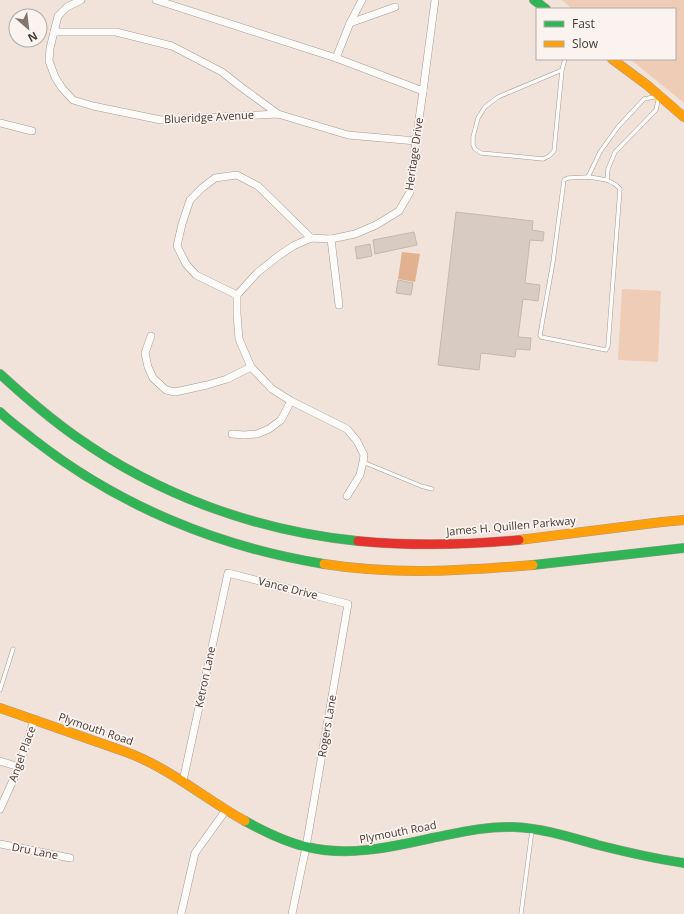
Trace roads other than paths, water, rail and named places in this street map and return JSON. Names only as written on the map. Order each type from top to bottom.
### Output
[{"type":"main road","points":[[534,0],[545,8]]},
{"type":"main road","points":[[613,60],[684,117]]},
{"type":"main road","name":"James H. Quillen Parkway","points":[[0,374],[62,427],[122,466],[159,486],[247,520],[289,530],[332,538],[376,543],[425,545],[520,540],[684,520]]},
{"type":"main road","points":[[0,412],[44,448],[128,500],[168,519],[216,538],[251,549],[292,558],[336,566],[381,571],[466,571],[534,566],[684,548]]},
{"type":"main road","name":"Plymouth Road","points":[[0,708],[142,758],[183,781],[226,810],[262,831],[306,848],[348,852],[369,851],[450,834],[510,826],[544,830],[658,859],[684,863]]},
{"type":"street","name":"Blueridge Avenue","points":[[81,0],[67,6],[58,16],[50,48],[49,62],[55,77],[62,88],[73,100],[93,106],[161,120],[278,114],[348,135],[416,141]]},
{"type":"street","points":[[156,0],[336,58],[423,91]]},
{"type":"street","points":[[336,58],[350,23],[362,0]]},
{"type":"street","name":"Heritage Drive","points":[[237,295],[258,273],[293,246],[311,238],[331,238],[355,234],[376,225],[399,211],[410,192],[435,0]]},
{"type":"street","points":[[350,23],[396,7]]},
{"type":"street","points":[[54,32],[116,32],[172,46],[222,72],[278,114]]},
{"type":"street","points":[[0,123],[32,131]]},
{"type":"street","points":[[311,238],[258,186],[237,175],[215,178],[190,200],[177,246],[186,264],[196,275],[237,295],[239,339],[251,367],[272,389],[291,401],[347,429],[357,441],[364,456],[363,462],[360,475],[347,496]]},
{"type":"street","points":[[331,238],[339,305]]},
{"type":"street","points":[[151,336],[145,353],[148,367],[153,378],[166,390],[175,392],[207,385],[227,379],[251,367]]},
{"type":"street","points":[[232,434],[258,434],[270,429],[281,420],[291,401]]},
{"type":"street","name":"Vance Drive","points":[[228,573],[348,604]]},
{"type":"street","name":"Ketron Lane","points":[[183,781],[228,573]]},
{"type":"street","name":"Rogers Lane","points":[[292,914],[306,848],[348,604]]},
{"type":"street","name":"Angel Place","points":[[0,809],[19,767],[34,720]]},
{"type":"street","points":[[0,761],[19,767]]},
{"type":"street","points":[[181,914],[195,853],[226,810]]},
{"type":"street","name":"Dru Lane","points":[[0,844],[70,858]]},
{"type":"lane","points":[[562,70],[498,96],[485,107],[478,118],[473,137],[473,145],[476,149],[481,152],[543,159],[554,151],[562,70],[565,60]]},
{"type":"lane","points":[[588,177],[600,152],[618,127],[644,99],[659,96],[656,110],[615,152],[608,169],[607,180]]},
{"type":"lane","points":[[588,177],[607,180],[620,190],[608,346],[606,350],[541,337],[540,335],[553,262],[564,180],[568,178],[588,177]]},
{"type":"lane","points":[[363,462],[421,486],[432,489]]},
{"type":"lane","points":[[0,690],[13,649]]},
{"type":"lane","points":[[521,914],[533,829]]}]
